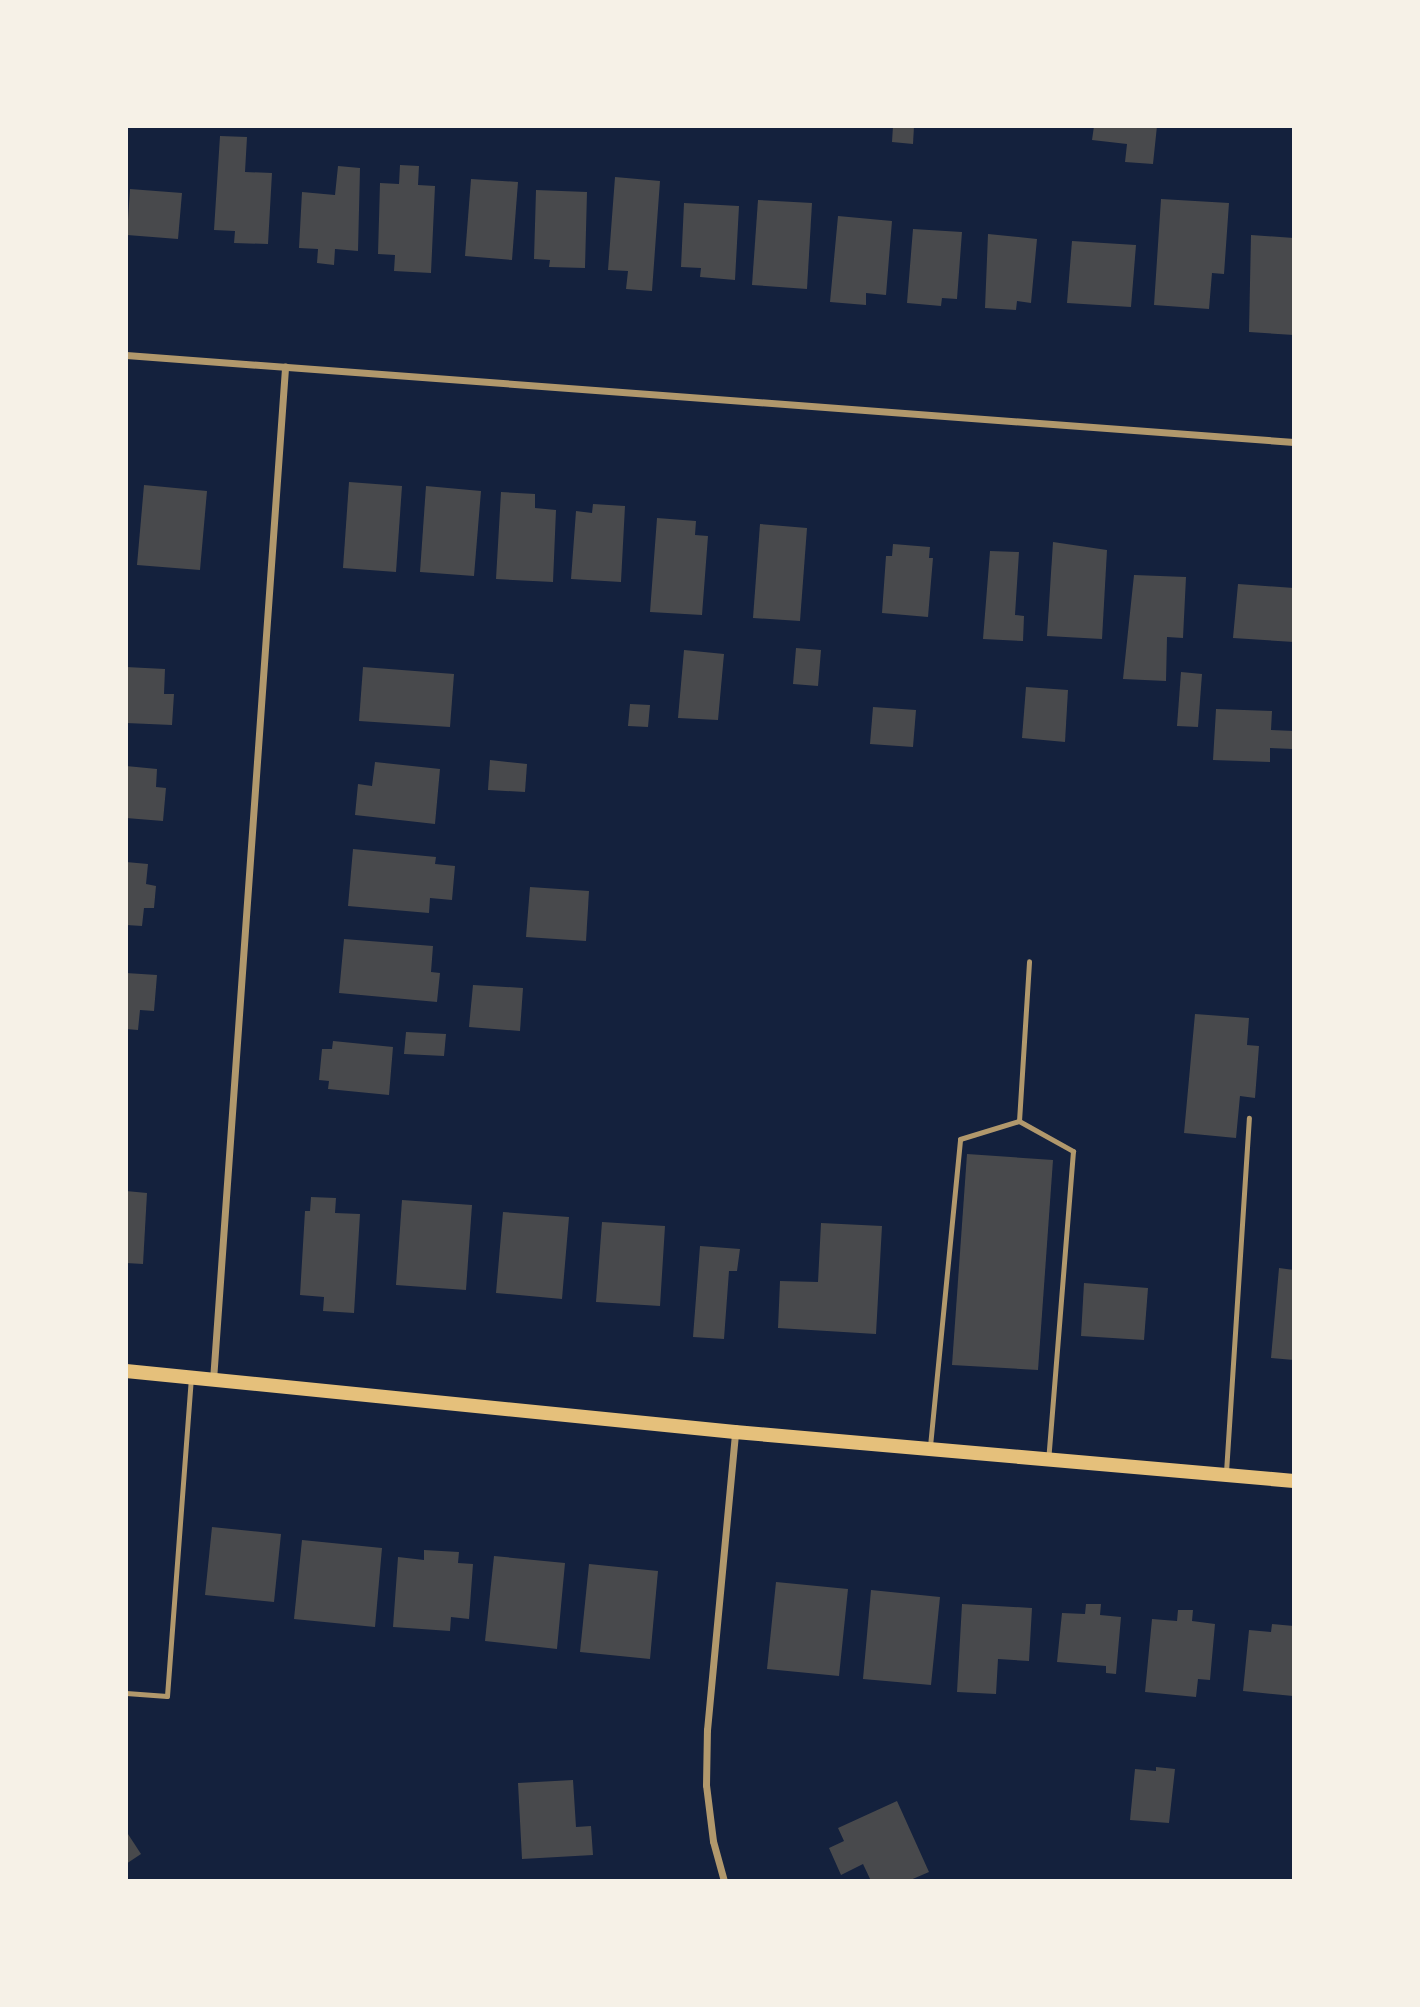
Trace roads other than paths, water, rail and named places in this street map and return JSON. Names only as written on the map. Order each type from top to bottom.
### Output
[{"type":"main road","points":[[126,1371],[735,1432],[1294,1481]]},
{"type":"street","points":[[126,355],[1294,442]]},
{"type":"street","points":[[213,1380],[285,367]]},
{"type":"street","points":[[724,1881],[713,1841],[706,1785],[707,1730],[735,1432]]},
{"type":"lane","points":[[1019,1121],[1029,961]]},
{"type":"lane","points":[[1226,1476],[1249,1118]]},
{"type":"lane","points":[[930,1449],[960,1139],[1019,1121],[1073,1151],[1048,1460]]},
{"type":"lane","points":[[126,1693],[167,1696],[191,1378]]}]
